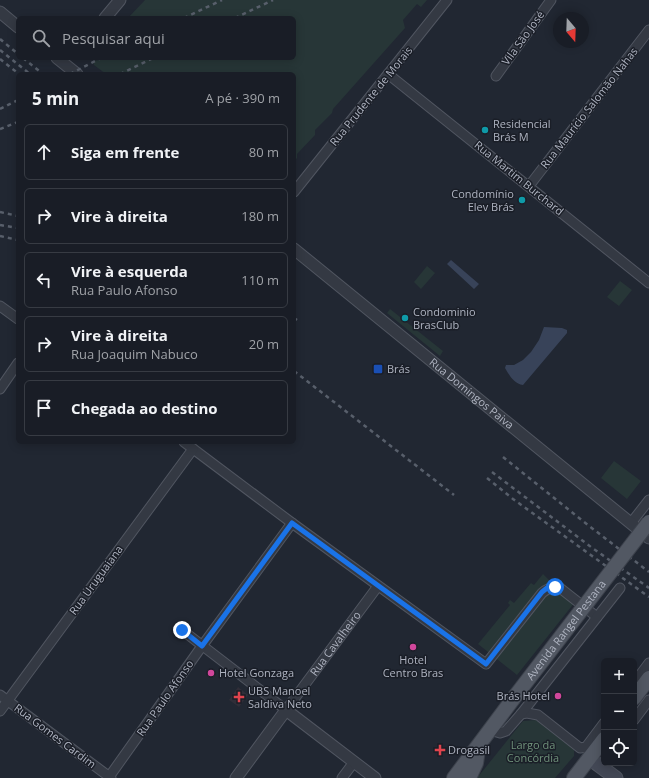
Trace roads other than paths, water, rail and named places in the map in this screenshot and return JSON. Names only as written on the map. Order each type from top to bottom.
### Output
[{"type":"main road","name":"Avenida Rangel Pestana","points":[[454,778],[649,522]]},
{"type":"main road","points":[[637,694],[649,678]]},
{"type":"main road","points":[[574,778],[594,758],[601,744]]},
{"type":"main road","points":[[469,778],[476,763],[478,746]]},
{"type":"main road","points":[[594,758],[616,778]]},
{"type":"street","points":[[107,16],[120,0]]},
{"type":"street","name":"Rua Prudente de Morais","points":[[296,189],[447,0]]},
{"type":"street","name":"Vila São José","points":[[496,76],[551,0]]},
{"type":"street","points":[[0,12],[16,25]]},
{"type":"street","name":"Rua Maurício Salomão Nahas","points":[[529,186],[649,30]]},
{"type":"street","points":[[64,60],[74,72]]},
{"type":"street","name":"Rua Martim Burchard","points":[[388,74],[649,283]]},
{"type":"street","name":"Rua Domingos Paiva","points":[[296,251],[649,538]]},
{"type":"street","points":[[0,306],[16,318]]},
{"type":"street","points":[[0,389],[16,366]]},
{"type":"street","points":[[187,444],[292,523],[486,664],[542,592],[547,588],[560,588],[597,617]]},
{"type":"street","name":"Rua Uruguaiana","points":[[0,711],[4,698],[193,449]]},
{"type":"street","points":[[631,524],[649,500]]},
{"type":"street","name":"Rua Paulo Afonso","points":[[110,777],[202,646],[292,523]]},
{"type":"street","name":"Rua Cavalheiro","points":[[236,778],[378,586]]},
{"type":"street","name":"Avenida Rangel Pestana","points":[[521,714],[620,588]]},
{"type":"street","points":[[182,630],[375,778]]},
{"type":"street","points":[[637,679],[649,663]]},
{"type":"street","name":"Rua Gomes Cardim","points":[[4,698],[110,777]]},
{"type":"street","points":[[637,716],[649,700]]},
{"type":"street","points":[[490,730],[500,733],[506,731],[521,714],[527,713],[538,715],[594,758]]},
{"type":"street","points":[[594,758],[586,747],[601,727]]},
{"type":"street","points":[[342,778],[354,762]]},
{"type":"water","points":[[451,260],[479,284],[474,289],[447,264]]},
{"type":"water","points":[[544,327],[562,328],[567,330],[567,333],[523,385],[520,384],[514,381],[510,376],[505,368],[506,365],[514,365],[523,360],[531,352],[539,340]]},
{"type":"railway","points":[[188,16],[222,0]]},
{"type":"railway","points":[[239,16],[273,0]]},
{"type":"railway","points":[[0,39],[16,52]]},
{"type":"railway","points":[[0,50],[28,72]]},
{"type":"railway","points":[[0,59],[16,72]]},
{"type":"railway","points":[[26,60],[40,72]]},
{"type":"railway","points":[[74,72],[97,60]]},
{"type":"railway","points":[[124,72],[149,60]]},
{"type":"railway","points":[[0,109],[16,101]]},
{"type":"railway","points":[[0,129],[16,123]]},
{"type":"railway","points":[[0,212],[16,216]]},
{"type":"railway","points":[[0,225],[16,228]]},
{"type":"railway","points":[[0,236],[16,240]]},
{"type":"railway","points":[[296,373],[454,495]]},
{"type":"railway","points":[[503,457],[649,572]]},
{"type":"railway","points":[[492,472],[591,547],[649,588]]},
{"type":"railway","points":[[487,478],[513,499],[649,597]]},
{"type":"place","name":"Residencial Brás M","points":[[485,130]]},
{"type":"place","name":"Condomínio Elev Brás","points":[[522,200]]},
{"type":"place","name":"Condominio BrasClub","points":[[405,318]]},
{"type":"place","name":"Brás","points":[[378,369]]},
{"type":"place","name":"Hotel Centro Bras","points":[[413,647]]},
{"type":"place","name":"Hotel Gonzaga","points":[[211,673]]},
{"type":"place","name":"Brás Hotel","points":[[558,696]]},
{"type":"place","name":"UBS Manoel Saldiva Neto","points":[[239,697]]},
{"type":"place","name":"Drogasil","points":[[440,750]]},
{"type":"park label","name":"Largo da Concórdia","points":[[533,751]]}]
